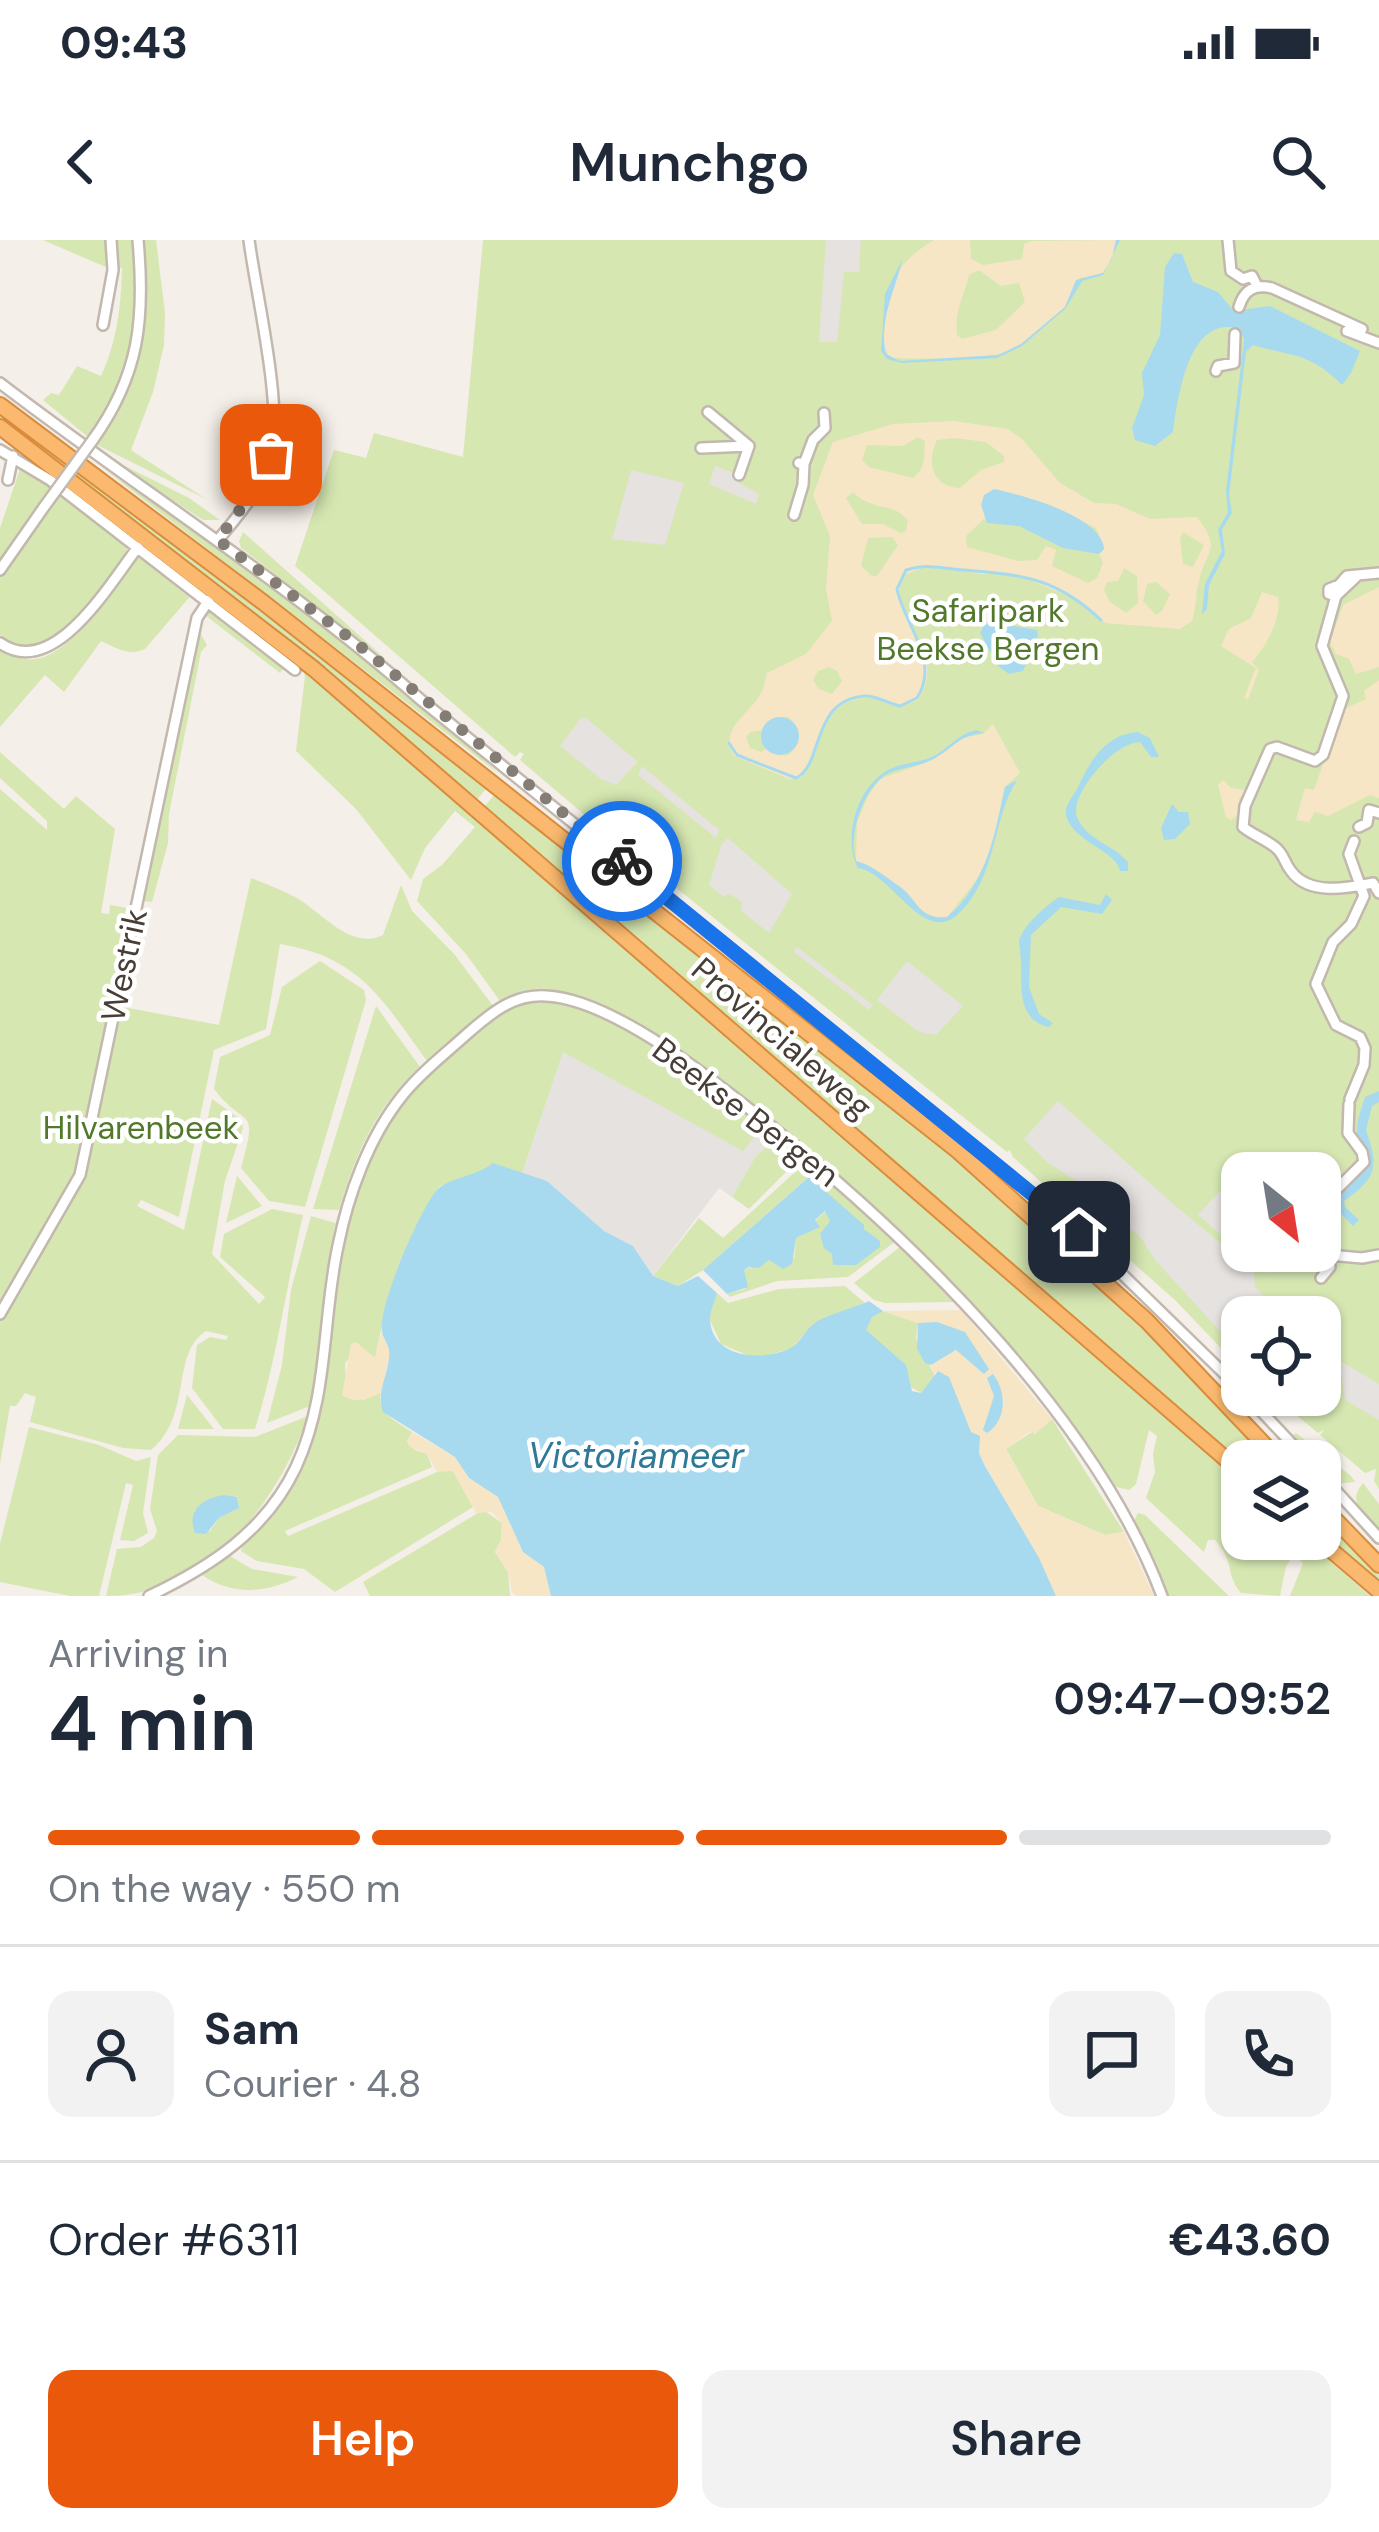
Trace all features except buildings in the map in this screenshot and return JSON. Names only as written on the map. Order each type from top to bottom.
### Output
[{"type":"highway","name":"Provincialeweg","points":[[0,405],[283,617],[958,1151],[1147,1321],[1260,1440]]},
{"type":"highway","name":"Provincialeweg","points":[[0,427],[314,670],[1221,1455]]},
{"type":"highway","points":[[1341,1526],[1379,1565]]},
{"type":"highway","points":[[1341,1559],[1379,1591]]},
{"type":"street","points":[[103,326],[113,270],[111,240]]},
{"type":"street","points":[[0,570],[92,441],[121,390],[140,333],[138,240]]},
{"type":"street","points":[[218,540],[261,481],[273,444],[274,412],[248,240]]},
{"type":"street","points":[[1228,240],[1231,271],[1244,279],[1252,276],[1257,286]]},
{"type":"street","points":[[1239,307],[1248,290],[1257,286],[1304,300],[1362,329],[1348,328],[1347,332],[1379,343]]},
{"type":"street","points":[[1216,371],[1234,362],[1235,334]]},
{"type":"street","points":[[0,383],[350,638],[1079,1232],[1221,1371]]},
{"type":"street","points":[[708,412],[749,446]]},
{"type":"street","points":[[794,515],[803,485],[802,464],[825,428],[824,413]]},
{"type":"street","points":[[701,448],[749,446]]},
{"type":"street","points":[[739,475],[749,446]]},
{"type":"street","points":[[0,450],[8,463],[139,547],[295,670]]},
{"type":"street","points":[[8,463],[8,479]]},
{"type":"street","points":[[0,643],[27,653],[57,643],[139,547]]},
{"type":"street","points":[[1362,891],[1329,890],[1293,874],[1246,811],[1270,749],[1277,747],[1315,761],[1323,755],[1343,696],[1322,646],[1336,596],[1357,576],[1379,574]]},
{"type":"street","name":"Westrik","points":[[0,1314],[80,1175],[197,618],[208,600]]},
{"type":"street","points":[[1359,827],[1373,812]]},
{"type":"street","points":[[1354,841],[1349,852],[1362,891]]},
{"type":"street","points":[[1341,1186],[1364,1162],[1348,1133],[1350,1101],[1363,1070],[1365,1048],[1360,1037],[1337,1026],[1316,987],[1335,938],[1351,924],[1362,891],[1372,883],[1379,895]]},
{"type":"street","name":"Beekse Bergen","points":[[149,1596],[236,1546],[295,1469],[321,1391],[332,1281],[344,1220],[368,1155],[400,1098],[498,1006],[543,995],[603,1012],[662,1047],[719,1085],[856,1197],[966,1306],[1034,1384],[1103,1484],[1162,1596]]},
{"type":"street","points":[[1341,1255],[1379,1255]]},
{"type":"street","points":[[1321,1278],[1326,1272]]},
{"type":"street","points":[[1266,1416],[1288,1440]]},
{"type":"street","points":[[1341,1496],[1379,1538]]},
{"type":"green space","points":[[43,240],[107,240],[108,268]]},
{"type":"green space","points":[[116,240],[133,240],[134,319],[116,390],[88,437],[43,400],[51,393],[59,395],[77,366],[101,376],[119,310],[122,268],[117,267]]},
{"type":"green space","points":[[141,240],[156,240],[164,345],[131,450],[206,499],[95,444],[123,392],[139,346],[144,299]]},
{"type":"green space","name":"Safaripark Beekse Bergen","points":[[483,240],[1379,240],[1379,1489],[1374,1481],[1376,1469],[1365,1473],[1341,1453],[1341,1440],[1326,1440],[1320,1435],[1324,1430],[1318,1433],[1297,1416],[1341,1416],[1341,1296],[1221,1296],[1221,1348],[1010,1150],[620,843],[626,819],[614,810],[600,828],[520,760],[524,754],[515,757],[295,566],[334,450],[366,458],[374,433],[463,457]]},
{"type":"green space","points":[[0,409],[489,785],[476,801],[313,658],[0,419]]},
{"type":"green space","points":[[107,457],[189,498],[220,520],[203,520]]},
{"type":"green space","points":[[21,466],[52,487],[0,560],[0,528]]},
{"type":"green space","points":[[104,469],[300,604],[436,715],[499,774]]},
{"type":"green space","points":[[60,492],[128,545],[127,549],[74,622],[37,645],[18,645],[0,635],[0,577]]},
{"type":"green space","points":[[243,532],[389,662],[241,548]]},
{"type":"green space","points":[[140,557],[193,593],[145,649],[128,652],[101,641],[64,692],[45,675],[0,727],[0,649],[23,659],[43,657],[62,647]]},
{"type":"green space","points":[[211,609],[285,666],[280,673],[205,615]]},
{"type":"green space","points":[[199,631],[207,645],[201,652],[169,814],[168,843],[152,902],[144,901]]},
{"type":"green space","points":[[302,666],[1221,1466],[1221,1548],[1215,1540],[1208,1540],[1204,1552],[1146,1498],[1155,1472],[1157,1436],[1149,1430],[1136,1484],[1129,1490],[1108,1485],[1014,1356],[947,1278],[875,1207],[757,1110],[601,1007],[546,989],[525,990],[500,1001],[466,954],[417,901],[423,879],[475,827],[455,811],[425,848],[411,880],[356,809],[296,751],[305,676]]},
{"type":"green space","name":"Hilvarenbeek","points":[[0,752],[64,809],[76,796],[115,829],[101,913],[109,914],[110,905],[133,909],[106,1034],[115,1039],[123,1007],[219,1025],[251,878],[297,898],[349,934],[371,939],[383,935],[401,885],[412,911],[455,955],[493,1006],[427,1061],[383,1001],[351,971],[308,950],[280,944],[266,1029],[214,1050],[179,1217],[141,1200],[137,1206],[184,1230],[212,1099],[240,1119],[243,1128],[225,1181],[212,1254],[259,1304],[265,1297],[220,1257],[224,1234],[272,1209],[303,1215],[255,1429],[223,1429],[192,1388],[197,1345],[210,1337],[226,1340],[228,1336],[206,1331],[188,1355],[172,1420],[151,1450],[123,1448],[30,1422],[36,1397],[25,1393],[16,1406],[10,1406],[0,1464],[0,1320],[27,1277],[22,1273],[0,1311],[0,789],[47,830],[47,821],[0,778]]},
{"type":"green space","points":[[497,792],[957,1158],[1108,1292],[1221,1410],[1221,1416],[1227,1416],[1250,1440],[1221,1440],[1221,1448],[483,808]]},
{"type":"green space","points":[[320,961],[364,990],[366,1000],[305,1207],[269,1201],[241,1168],[249,1125],[214,1089],[220,1057],[270,1035],[282,987]]},
{"type":"green space","points":[[531,1001],[593,1014],[624,1028],[763,1126],[743,1152],[563,1053],[522,1174],[489,1171],[440,1186],[399,1269],[375,1359],[361,1347],[345,1363],[346,1382],[363,1400],[381,1393],[384,1411],[412,1432],[407,1441],[427,1454],[432,1467],[285,1531],[288,1536],[442,1470],[453,1471],[473,1507],[335,1592],[304,1569],[257,1561],[241,1551],[242,1546],[272,1515],[309,1446],[326,1372],[346,1235],[384,1132],[409,1093],[455,1049],[500,1013]]},
{"type":"green space","points":[[376,1006],[420,1067],[391,1098],[369,1133],[339,1210],[313,1209]]},
{"type":"green space","points":[[777,1137],[801,1157],[749,1209],[732,1197],[755,1157]]},
{"type":"green space","points":[[806,1162],[896,1241],[848,1277],[777,1281],[730,1297],[727,1294],[745,1289],[744,1270],[769,1260],[794,1258],[796,1238],[819,1227],[815,1221],[826,1211],[830,1221],[820,1235],[832,1254],[872,1237],[809,1177],[703,1270],[678,1286],[653,1276],[699,1218],[723,1238]]},
{"type":"green space","points":[[237,1176],[262,1206],[226,1223]]},
{"type":"green space","points":[[311,1216],[335,1223],[313,1393],[310,1406],[267,1423],[282,1365],[291,1290]]},
{"type":"green space","points":[[901,1246],[954,1302],[885,1303],[854,1283]]},
{"type":"green space","points":[[845,1286],[865,1303],[813,1324],[792,1348],[756,1359],[721,1344],[709,1318],[717,1293],[728,1303],[779,1289]]},
{"type":"green space","points":[[883,1311],[918,1323],[916,1339],[935,1376],[921,1393],[909,1386],[905,1370],[865,1330],[872,1317]]},
{"type":"green space","points":[[187,1395],[214,1429],[178,1429]]},
{"type":"green space","points":[[308,1416],[278,1481],[233,1539],[176,1580],[142,1592],[106,1596],[117,1549],[141,1547],[157,1531],[150,1509],[158,1455],[178,1435],[255,1437]],"holes":[[[237,1496],[239,1508],[219,1518],[210,1531],[196,1533],[194,1511]]]},
{"type":"green space","points":[[1052,1419],[1124,1532],[1105,1535],[1038,1506],[1006,1449]]},
{"type":"green space","points":[[29,1427],[99,1445],[136,1461],[151,1457],[143,1513],[148,1533],[134,1541],[120,1540],[133,1485],[126,1483],[99,1596],[70,1596],[0,1582],[0,1544]]},
{"type":"green space","points":[[1341,1468],[1351,1476],[1355,1482],[1341,1483]]},
{"type":"green space","points":[[1363,1483],[1379,1504],[1379,1530],[1357,1503]]},
{"type":"green space","points":[[483,1510],[502,1523],[495,1552],[508,1572],[510,1596],[370,1596],[363,1582]]},
{"type":"green space","points":[[1138,1513],[1229,1596],[1168,1596],[1132,1525]]},
{"type":"green space","points":[[1341,1537],[1379,1575],[1379,1586],[1341,1553]]},
{"type":"green space","points":[[230,1556],[252,1569],[298,1577],[250,1590],[225,1586],[202,1575]]},
{"type":"green space","points":[[1227,1560],[1290,1560],[1280,1596],[1241,1593]]},
{"type":"green space","points":[[1300,1560],[1328,1560],[1370,1596],[1290,1596],[1303,1563]]},
{"type":"sand","points":[[934,240],[970,240],[971,259],[983,265],[1022,259],[1024,244],[1031,241],[1116,240],[1103,273],[1080,278],[1065,307],[1002,354],[891,358],[883,347],[892,284],[918,251]],"holes":[[[979,270],[1001,286],[1019,283],[1025,302],[996,330],[962,339],[957,335],[958,311],[969,275]]]},
{"type":"sand","points":[[954,421],[1008,429],[1060,483],[1094,503],[1116,504],[1150,519],[1197,517],[1211,543],[1194,616],[1180,629],[1105,623],[1080,601],[1016,574],[926,566],[903,572],[900,598],[926,659],[925,685],[918,700],[901,705],[871,698],[847,702],[828,720],[808,768],[800,778],[789,779],[734,756],[730,737],[761,693],[767,673],[806,654],[832,621],[826,589],[830,536],[813,495],[833,442],[893,424]],"holes":[[[918,437],[925,441],[922,466],[913,478],[869,467],[862,460],[867,445],[903,446]],[[937,440],[986,442],[1004,456],[1004,462],[981,470],[960,488],[951,487],[934,472]],[[994,489],[1050,505],[1096,528],[1104,549],[1099,554],[1103,563],[1097,578],[1088,583],[1052,566],[1056,550],[1046,546],[1037,560],[1018,561],[967,547],[966,536],[985,518]],[[853,492],[908,520],[906,531],[900,533],[883,524],[862,524],[846,498]],[[1183,532],[1204,545],[1193,567],[1183,564]],[[892,537],[898,545],[877,576],[861,566],[868,538]],[[1124,568],[1137,576],[1138,603],[1126,613],[1110,602],[1104,590],[1107,582],[1118,581]],[[1156,582],[1170,594],[1156,615],[1143,601],[1147,584]],[[829,667],[837,671],[842,681],[832,694],[819,689],[813,680],[818,671]],[[789,717],[797,729],[786,756],[767,748],[761,752],[750,748],[746,738],[750,732],[763,730],[774,718]]]},
{"type":"sand","points":[[1379,587],[1379,667],[1356,674],[1349,659],[1336,654],[1330,642],[1343,605]]},
{"type":"sand","points":[[1262,592],[1278,597],[1278,613],[1252,662],[1259,670],[1248,699],[1244,698],[1256,668],[1221,646],[1229,629],[1251,618]]},
{"type":"sand","points":[[1379,680],[1379,798],[1370,795],[1328,816],[1315,812],[1309,822],[1296,820],[1305,788],[1314,790],[1342,710],[1366,699],[1364,691]]},
{"type":"sand","points":[[993,724],[1020,773],[1005,787],[990,855],[975,882],[947,917],[935,916],[856,861],[857,822],[880,779],[935,759],[960,738],[983,734]]},
{"type":"sand","points":[[1223,780],[1231,788],[1247,790],[1239,799],[1242,812],[1231,820],[1226,817],[1218,785]]},
{"type":"sand","points":[[961,1310],[1052,1419],[1006,1449],[1038,1506],[1105,1535],[1124,1532],[1154,1596],[1056,1596],[984,1463],[954,1395],[931,1365],[957,1350],[989,1369],[975,1349],[937,1322],[924,1325],[883,1311]]},
{"type":"sand","points":[[382,1330],[390,1354],[381,1393],[361,1400],[347,1398],[342,1395],[351,1344],[356,1342],[375,1358]]},
{"type":"sand","points":[[412,1432],[455,1457],[469,1478],[498,1497],[523,1552],[544,1567],[551,1596],[512,1592],[508,1572],[495,1552],[502,1523],[492,1512],[476,1513],[453,1471],[437,1472],[427,1454],[410,1447],[407,1441]]},
{"type":"shaded area","points":[[826,240],[861,240],[859,272],[844,272],[837,342],[819,342]]},
{"type":"shaded area","points":[[715,466],[742,476],[739,483],[759,494],[756,504],[709,484]]},
{"type":"shaded area","points":[[631,470],[684,483],[665,545],[612,539]]},
{"type":"shaded area","points":[[581,718],[638,762],[616,785],[601,779],[560,746]]},
{"type":"shaded area","points":[[642,766],[719,830],[716,838],[638,775]]},
{"type":"shaded area","points":[[728,838],[792,894],[769,933],[741,911],[742,902],[728,893],[724,897],[709,885],[722,843]]},
{"type":"shaded area","points":[[797,947],[873,1005],[869,1010],[794,952]]},
{"type":"shaded area","points":[[907,961],[963,1006],[936,1035],[919,1032],[877,1000]]},
{"type":"shaded area","points":[[563,1052],[743,1151],[763,1126],[777,1137],[755,1157],[732,1197],[719,1188],[653,1276],[633,1246],[604,1231],[547,1181],[522,1174]]},
{"type":"shaded area","points":[[1058,1101],[1221,1244],[1221,1272],[1254,1272],[1255,1287],[1264,1296],[1221,1296],[1221,1331],[1155,1260],[1142,1239],[1024,1139]]},
{"type":"shaded area","points":[[1220,1191],[1221,1192],[1221,1234],[1198,1215]]},
{"type":"shaded area","points":[[1341,1362],[1379,1384],[1379,1420],[1345,1400]]},
{"type":"water","points":[[1174,253],[1182,254],[1193,282],[1218,292],[1234,311],[1270,306],[1360,351],[1342,385],[1300,357],[1253,345],[1246,352],[1229,495],[1232,513],[1222,529],[1225,554],[1209,585],[1207,609],[1202,614],[1205,584],[1222,551],[1218,530],[1228,512],[1226,491],[1244,340],[1240,329],[1222,327],[1208,334],[1189,362],[1173,432],[1155,446],[1135,440],[1132,428],[1144,395],[1142,373],[1160,335],[1165,267]]},
{"type":"water","points":[[902,260],[884,329],[886,354],[900,361],[998,355],[1021,344],[1065,307],[1076,280],[1103,273],[1108,265],[1103,275],[1082,281],[1066,308],[1022,346],[997,358],[902,363],[887,359],[881,351],[885,294]]},
{"type":"water","points":[[994,489],[1076,518],[1100,537],[1104,549],[1099,554],[1063,548],[1019,526],[987,523],[981,505],[984,495]]},
{"type":"water","points":[[986,621],[1037,630],[1023,671],[1009,674],[998,666],[980,633]]},
{"type":"water","points":[[780,717],[793,723],[799,736],[793,749],[780,755],[767,749],[761,736],[767,723]]},
{"type":"water","points":[[976,730],[984,733],[967,737],[929,761],[884,776],[863,803],[856,827],[856,861],[899,886],[930,916],[947,917],[980,874],[1005,787],[1017,780],[970,901],[944,922],[932,921],[858,868],[853,856],[852,828],[861,799],[878,777],[931,758]]},
{"type":"water","points":[[1138,732],[1150,738],[1159,757],[1151,757],[1140,742],[1118,751],[1096,771],[1076,807],[1081,825],[1128,862],[1128,871],[1120,871],[1112,858],[1074,829],[1066,811],[1100,751],[1117,738]]},
{"type":"water","points":[[1172,804],[1179,812],[1188,812],[1190,824],[1175,839],[1164,840],[1161,828]]},
{"type":"water","points":[[1106,894],[1112,900],[1102,914],[1061,907],[1031,935],[1029,987],[1039,1014],[1053,1023],[1049,1027],[1038,1023],[1023,1000],[1022,935],[1059,897],[1100,905]]},
{"type":"water","points":[[1379,1091],[1366,1130],[1372,1171],[1344,1201],[1359,1220],[1353,1226],[1341,1214],[1341,1193],[1368,1165],[1358,1137],[1365,1097]]},
{"type":"water","name":"Victoriameer","points":[[493,1163],[547,1181],[604,1231],[633,1246],[653,1276],[678,1286],[698,1276],[717,1293],[710,1321],[713,1334],[730,1350],[778,1353],[826,1317],[869,1301],[883,1311],[872,1317],[866,1330],[906,1365],[912,1391],[921,1393],[938,1371],[949,1377],[971,1432],[980,1436],[979,1453],[985,1466],[1056,1596],[551,1596],[544,1567],[523,1552],[498,1497],[469,1478],[455,1457],[383,1412],[381,1405],[389,1354],[382,1319],[410,1238],[436,1191]]},
{"type":"water","points":[[809,1177],[864,1225],[880,1247],[856,1265],[833,1265],[820,1234],[830,1221],[825,1211],[815,1220],[820,1227],[796,1238],[792,1264],[783,1269],[769,1260],[759,1268],[749,1267],[744,1270],[748,1287],[727,1294],[703,1270]]},
{"type":"water","points":[[937,1322],[965,1332],[989,1369],[984,1374],[956,1350],[931,1365],[925,1363],[917,1349],[918,1323]]},
{"type":"water","points":[[993,1374],[1003,1405],[987,1433],[983,1430],[994,1396],[987,1378]]},
{"type":"water","points":[[224,1495],[237,1497],[239,1508],[219,1518],[206,1534],[195,1533],[193,1518],[198,1506]]},
{"type":"waterway","points":[[729,743],[737,755],[796,778],[811,760],[826,721],[847,700],[869,696],[900,706],[917,698],[923,684],[923,656],[897,589],[906,570],[935,567],[1033,580],[1066,593],[1101,620]]},
{"type":"way so far","points":[[271,455],[261,481],[218,540],[350,638],[622,861]]},
{"type":"route","points":[[622,861],[1079,1232]]}]
